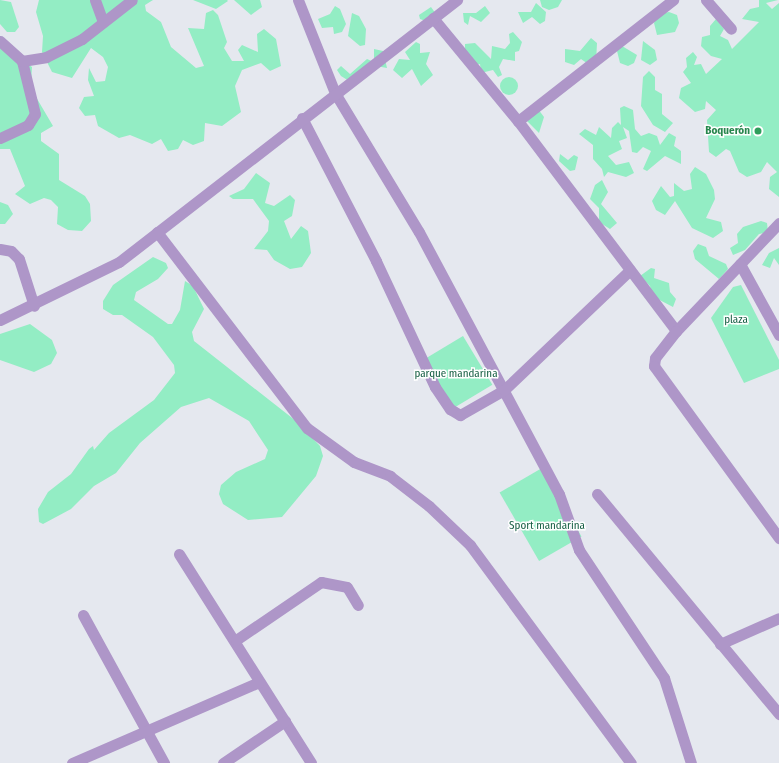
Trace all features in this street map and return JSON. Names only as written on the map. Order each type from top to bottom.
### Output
[{"type":"street","points":[[95,0],[103,22]]},
{"type":"street","points":[[22,61],[46,57],[82,39],[132,0]]},
{"type":"street","points":[[298,0],[335,93],[419,232],[504,390],[559,494],[579,550],[664,678],[691,763]]},
{"type":"street","points":[[0,320],[34,306],[118,262],[302,118],[457,0]]},
{"type":"street","points":[[518,120],[673,0]]},
{"type":"street","points":[[706,0],[730,29]]},
{"type":"street","points":[[433,18],[518,120],[676,331]]},
{"type":"street","points":[[0,40],[22,61],[35,114],[28,125],[0,138]]},
{"type":"street","points":[[302,118],[376,262],[435,387],[450,409],[460,415],[504,390],[630,270]]},
{"type":"street","points":[[779,222],[676,331],[655,358],[655,372],[779,538]]},
{"type":"street","points":[[156,232],[307,428],[354,462],[390,476],[429,506],[470,546],[631,763]]},
{"type":"street","points":[[0,249],[11,251],[19,259],[34,306]]},
{"type":"street","points":[[740,264],[779,335]]},
{"type":"street","points":[[597,494],[779,714]]},
{"type":"street","points":[[179,554],[236,640],[259,682],[311,763]]},
{"type":"street","points":[[236,640],[321,582],[347,587],[358,605]]},
{"type":"street","points":[[83,615],[144,731],[164,763]]},
{"type":"street","points":[[720,644],[779,618]]},
{"type":"street","points":[[72,763],[259,682]]},
{"type":"street","points":[[223,763],[285,721]]},
{"type":"green space","points":[[0,0],[11,2],[19,27],[15,32],[7,32],[0,24]]},
{"type":"green space","points":[[39,0],[153,0],[145,5],[146,11],[161,22],[171,47],[196,68],[204,66],[188,28],[204,29],[206,13],[213,10],[218,15],[227,42],[224,48],[232,61],[244,61],[238,50],[242,45],[258,52],[257,34],[264,29],[276,39],[281,66],[270,71],[261,63],[242,70],[235,86],[241,112],[222,126],[205,123],[204,141],[193,145],[183,140],[178,149],[168,151],[161,139],[152,144],[130,135],[119,138],[98,126],[95,115],[85,116],[79,108],[84,97],[94,96],[88,80],[89,68],[96,82],[105,81],[108,67],[103,57],[91,48],[72,78],[52,72],[42,52],[43,36],[36,12]]},
{"type":"green space","points":[[193,0],[227,0],[228,1],[216,9]]},
{"type":"green space","points":[[234,0],[260,0],[262,7],[251,15]]},
{"type":"green space","points":[[540,0],[562,0],[558,7],[549,10],[542,7]]},
{"type":"green space","name":"Boquerón","points":[[759,0],[778,0],[766,3],[772,9],[779,3],[779,197],[769,189],[770,177],[777,172],[767,162],[761,172],[747,177],[739,172],[730,151],[726,149],[716,157],[709,152],[707,120],[716,110],[706,101],[705,109],[695,112],[679,98],[681,88],[691,83],[683,72],[687,67],[686,58],[693,52],[697,57],[694,65],[701,64],[706,74],[722,59],[711,56],[701,46],[702,37],[710,35],[710,26],[716,19],[724,29],[720,36],[728,40],[732,49],[759,22],[742,19],[750,9],[759,7]]},
{"type":"green space","points":[[536,3],[546,12],[545,21],[540,24],[532,17],[523,23],[518,12],[531,12]]},
{"type":"green space","points":[[335,6],[340,9],[346,24],[342,32],[334,34],[333,27],[322,28],[318,19],[330,14]]},
{"type":"green space","points":[[485,6],[490,13],[481,22],[470,16],[468,25],[464,22],[463,13],[476,13]]},
{"type":"green space","points":[[431,7],[436,14],[428,22],[420,19],[419,15]]},
{"type":"green space","points":[[669,12],[677,15],[679,23],[675,32],[657,35],[654,23],[658,14]]},
{"type":"green space","points":[[352,13],[359,16],[366,29],[365,45],[360,46],[348,36]]},
{"type":"green space","points":[[513,32],[522,42],[519,51],[515,52],[515,61],[503,59],[499,67],[502,75],[498,77],[493,70],[481,73],[480,64],[476,65],[465,52],[465,44],[475,43],[491,59],[492,46],[505,49],[510,43],[509,34]]},
{"type":"green space","points":[[591,38],[597,43],[596,63],[588,64],[581,59],[574,65],[565,62],[565,49],[580,51]]},
{"type":"green space","points":[[643,41],[655,50],[657,60],[650,65],[641,60]]},
{"type":"green space","points":[[416,42],[420,44],[420,53],[430,52],[426,64],[433,75],[421,86],[412,69],[402,78],[393,70],[399,59],[410,60],[405,52]]},
{"type":"green space","points":[[0,45],[32,67],[31,82],[36,97],[53,126],[41,133],[41,141],[59,154],[59,180],[85,196],[90,204],[91,221],[82,231],[68,230],[57,224],[58,207],[51,200],[44,198],[30,204],[15,194],[25,186],[10,149],[0,149]]},
{"type":"green space","points":[[622,46],[637,55],[634,63],[628,66],[620,63],[617,51]]},
{"type":"green space","points":[[374,49],[383,51],[387,68],[376,66],[376,70],[349,81],[341,76],[337,70],[341,66],[350,74],[367,59],[374,62]]},
{"type":"green space","points":[[649,71],[655,77],[655,90],[662,94],[662,114],[673,123],[665,132],[653,125],[641,106],[643,77]]},
{"type":"green space","points":[[505,77],[513,77],[518,82],[516,93],[513,95],[505,95],[500,90],[500,82]]},
{"type":"green space","points":[[624,106],[633,110],[635,129],[641,136],[649,133],[657,136],[660,145],[669,133],[676,137],[674,146],[681,151],[681,164],[665,156],[647,171],[643,169],[651,151],[643,147],[637,153],[632,152],[629,131],[623,127],[627,138],[619,141],[622,149],[608,156],[616,165],[629,162],[634,173],[626,177],[608,172],[604,177],[602,169],[593,159],[593,145],[579,134],[585,129],[596,135],[599,127],[611,138],[612,128],[618,122],[621,125],[620,108]]},
{"type":"green space","points":[[538,109],[544,117],[539,133],[527,121]]},
{"type":"green space","points":[[560,154],[568,160],[574,155],[578,157],[575,170],[570,171],[559,161]]},
{"type":"green space","points":[[695,167],[706,174],[714,190],[715,199],[706,218],[721,222],[723,231],[713,238],[692,228],[675,201],[665,215],[656,210],[652,201],[661,186],[670,197],[674,196],[674,183],[684,191],[692,189],[690,174]]},
{"type":"green space","points":[[256,173],[270,183],[265,203],[274,206],[290,195],[295,200],[292,216],[284,221],[291,239],[301,226],[308,231],[311,253],[302,267],[290,269],[274,260],[267,250],[254,249],[268,231],[269,221],[253,199],[233,199],[229,196],[244,189]]},
{"type":"green space","points":[[602,180],[608,192],[601,204],[617,223],[610,229],[599,222],[599,208],[590,199],[595,185]]},
{"type":"green space","points":[[0,202],[8,205],[13,214],[5,224],[0,224]]},
{"type":"green space","points":[[761,221],[767,223],[768,232],[759,234],[745,250],[733,255],[730,248],[738,243],[737,234],[743,227]]},
{"type":"green space","points":[[698,244],[706,247],[709,256],[726,264],[728,269],[719,279],[695,259],[693,251]]},
{"type":"green space","points":[[779,248],[779,265],[774,258],[770,268],[762,265],[769,253]]},
{"type":"green space","points":[[153,257],[166,263],[168,268],[158,279],[136,292],[134,300],[168,324],[172,324],[180,310],[185,281],[193,286],[204,309],[192,332],[194,341],[296,421],[320,446],[323,456],[316,476],[282,517],[248,520],[223,504],[219,494],[221,485],[236,472],[265,459],[268,450],[249,421],[209,398],[181,407],[140,443],[116,473],[94,486],[71,509],[43,524],[39,522],[38,509],[48,492],[71,474],[89,449],[93,446],[94,450],[109,433],[154,400],[175,373],[174,365],[153,337],[122,315],[113,315],[103,309],[103,301],[113,285]]},
{"type":"green space","points":[[651,268],[655,269],[654,278],[669,283],[670,292],[676,299],[673,307],[652,296],[650,286],[640,276]]},
{"type":"green space","name":"plaza","points":[[741,285],[779,360],[779,369],[744,383],[711,318],[733,287]]},
{"type":"green space","points":[[30,324],[52,340],[57,353],[51,364],[34,372],[0,360],[0,334]]},
{"type":"green space","name":"parque mandarina","points":[[463,336],[492,385],[449,411],[420,362]]},
{"type":"green space","name":"Sport mandarina","points":[[542,468],[582,536],[539,561],[500,492]]},
{"type":"place","name":"Boquerón","points":[[758,131]]}]
